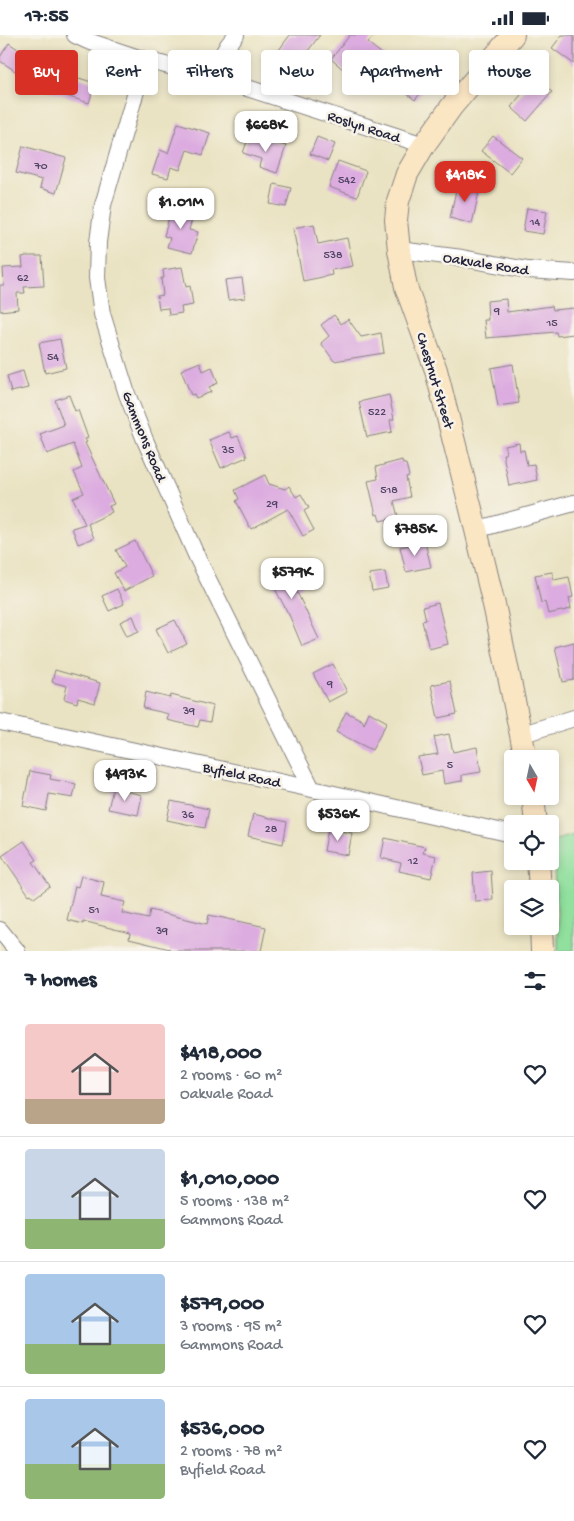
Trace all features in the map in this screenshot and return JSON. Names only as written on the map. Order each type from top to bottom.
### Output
[{"type":"main road","name":"Chestnut Street","points":[[513,35],[452,106],[424,145],[407,174],[398,201],[396,220],[406,287],[436,370],[446,404],[495,609],[524,750]]},
{"type":"main road","points":[[541,935],[542,951]]},
{"type":"street","name":"Roslyn Road","points":[[75,35],[115,50]]},
{"type":"street","points":[[225,50],[236,35]]},
{"type":"street","name":"Roslyn Road","points":[[251,88],[424,145]]},
{"type":"street","name":"Gammons Road","points":[[135,95],[103,205],[98,242],[97,279],[102,314],[126,394],[148,448],[197,557],[312,789]]},
{"type":"street","name":"Oakvale Road","points":[[399,250],[462,258],[528,270],[574,273]]},
{"type":"street","points":[[475,530],[574,503]]},
{"type":"street","points":[[520,735],[574,718]]},
{"type":"street","name":"Byfield Road","points":[[0,722],[504,832]]},
{"type":"street","points":[[0,930],[17,951]]},
{"type":"green space","points":[[574,835],[574,951],[558,951],[559,880],[555,880],[554,870],[559,870],[559,839]]},
{"type":"building","points":[[290,35],[320,35],[309,50],[279,50]]},
{"type":"building","points":[[350,35],[374,35],[368,43],[377,50],[342,50],[342,68],[332,58]]},
{"type":"building","points":[[562,35],[574,35],[574,64],[552,48]]},
{"type":"building","points":[[9,43],[19,50],[15,50],[15,71],[0,61],[0,57]]},
{"type":"building","points":[[78,78],[88,81],[88,95],[91,95],[89,103],[63,95],[78,95]]},
{"type":"building","points":[[549,90],[552,92],[527,121],[511,107],[521,95],[549,95]]},
{"type":"building","points":[[408,95],[419,95],[415,100]]},
{"type":"building","points":[[178,123],[210,133],[203,155],[187,150],[180,170],[171,167],[168,178],[152,174],[160,150],[168,153]]},
{"type":"building","points":[[249,136],[256,138],[256,136],[286,146],[277,173],[259,167],[261,159],[243,153]]},
{"type":"building","points":[[493,136],[522,158],[510,173],[481,151]]},
{"type":"building","points":[[317,137],[335,144],[328,161],[310,154]]},
{"type":"building","points":[[23,146],[66,158],[56,193],[40,188],[42,180],[16,173]]},
{"type":"building","points":[[338,161],[366,171],[357,197],[329,187]]},
{"type":"building","points":[[458,181],[480,187],[472,224],[450,218]]},
{"type":"building","points":[[274,184],[291,188],[286,207],[270,204]]},
{"type":"building","points":[[172,206],[194,212],[189,230],[198,232],[192,253],[167,247],[170,238],[164,236]]},
{"type":"building","points":[[527,208],[547,211],[543,234],[523,231]]},
{"type":"building","points":[[314,224],[318,244],[347,238],[353,266],[331,270],[332,275],[303,281],[293,228]]},
{"type":"building","points":[[42,256],[44,286],[24,287],[25,293],[17,293],[18,309],[0,311],[0,285],[4,285],[3,268],[23,267],[22,257]]},
{"type":"building","points":[[182,267],[186,287],[190,286],[193,305],[181,307],[182,313],[169,315],[168,308],[159,309],[157,296],[163,295],[161,278],[164,278],[163,270]]},
{"type":"building","points":[[242,278],[245,298],[228,300],[225,280]]},
{"type":"building","points":[[506,299],[507,312],[552,306],[553,310],[574,308],[574,334],[557,336],[556,332],[486,338],[484,320],[488,320],[487,301]]},
{"type":"building","points":[[334,315],[341,324],[348,319],[361,337],[381,333],[384,353],[334,361],[321,343],[329,336],[321,325]]},
{"type":"building","points":[[60,339],[66,368],[45,373],[39,343]]},
{"type":"building","points":[[200,362],[203,371],[212,367],[218,383],[209,387],[211,392],[196,398],[194,394],[191,395],[181,370]]},
{"type":"building","points":[[513,364],[519,403],[498,406],[491,368]]},
{"type":"building","points":[[23,371],[28,388],[11,392],[7,376]]},
{"type":"building","points":[[69,395],[75,411],[78,410],[88,438],[85,439],[87,442],[85,443],[114,504],[109,506],[112,512],[88,524],[94,538],[78,544],[72,528],[85,524],[73,498],[84,493],[74,472],[82,468],[73,444],[47,454],[40,434],[64,425],[55,400]]},
{"type":"building","points":[[389,395],[394,419],[390,420],[392,432],[367,437],[359,402]]},
{"type":"building","points":[[229,432],[232,438],[238,436],[247,457],[221,468],[209,440]]},
{"type":"building","points":[[519,443],[520,451],[524,450],[527,465],[534,464],[537,480],[509,486],[503,454],[506,454],[505,446]]},
{"type":"building","points":[[402,460],[403,464],[406,464],[409,476],[406,477],[410,497],[394,501],[398,517],[380,521],[378,514],[376,515],[368,481],[378,479],[376,467]]},
{"type":"building","points":[[265,475],[269,484],[285,489],[289,486],[296,497],[301,494],[309,508],[304,511],[314,530],[303,536],[288,509],[251,529],[236,501],[239,499],[235,490]]},
{"type":"building","points":[[135,541],[152,576],[124,591],[114,573],[125,567],[116,550]]},
{"type":"building","points":[[425,542],[431,567],[406,572],[400,547]]},
{"type":"building","points":[[276,559],[282,571],[293,566],[303,586],[296,590],[319,639],[302,646],[290,617],[263,566]]},
{"type":"building","points":[[385,572],[388,588],[372,591],[369,574]]},
{"type":"building","points":[[552,572],[554,580],[569,577],[573,597],[569,598],[571,609],[548,614],[545,602],[541,603],[535,575]]},
{"type":"building","points":[[117,589],[124,604],[109,611],[102,596]]},
{"type":"building","points":[[438,603],[448,644],[429,649],[422,621],[426,620],[423,607]]},
{"type":"building","points":[[133,616],[139,631],[127,636],[120,622]]},
{"type":"building","points":[[175,620],[187,644],[168,653],[156,629]]},
{"type":"building","points":[[574,642],[574,680],[563,682],[555,647]]},
{"type":"building","points":[[333,664],[347,692],[328,702],[313,674]]},
{"type":"building","points":[[55,670],[100,683],[95,703],[78,698],[77,703],[64,699],[67,686],[52,682]]},
{"type":"building","points":[[450,681],[457,714],[438,718],[431,685]]},
{"type":"building","points":[[146,692],[170,698],[171,695],[213,706],[210,722],[200,720],[198,727],[167,720],[169,714],[143,708]]},
{"type":"building","points":[[346,712],[362,720],[364,724],[369,712],[387,722],[372,750],[336,732]]},
{"type":"building","points":[[449,734],[453,752],[477,747],[481,772],[462,775],[462,781],[444,784],[442,771],[422,775],[418,757],[438,754],[434,737]]},
{"type":"building","points":[[30,771],[51,775],[50,779],[76,784],[73,798],[49,794],[46,811],[23,806]]},
{"type":"building","points":[[113,788],[142,795],[138,815],[108,809]]},
{"type":"building","points":[[171,801],[209,809],[205,828],[167,820]]},
{"type":"building","points":[[253,814],[287,822],[283,844],[248,836]]},
{"type":"building","points":[[328,829],[352,833],[348,855],[324,851]]},
{"type":"building","points":[[385,838],[425,847],[423,853],[436,856],[431,878],[399,871],[401,863],[381,858]]},
{"type":"building","points":[[24,841],[37,860],[33,862],[50,886],[34,898],[31,894],[29,895],[2,856]]},
{"type":"building","points":[[491,871],[493,900],[475,901],[473,873]]},
{"type":"building","points":[[81,876],[104,882],[101,897],[125,902],[122,913],[148,919],[150,910],[207,924],[209,915],[266,927],[261,951],[169,951],[170,949],[129,939],[130,933],[83,921],[83,924],[67,920],[75,886],[78,887]]}]
